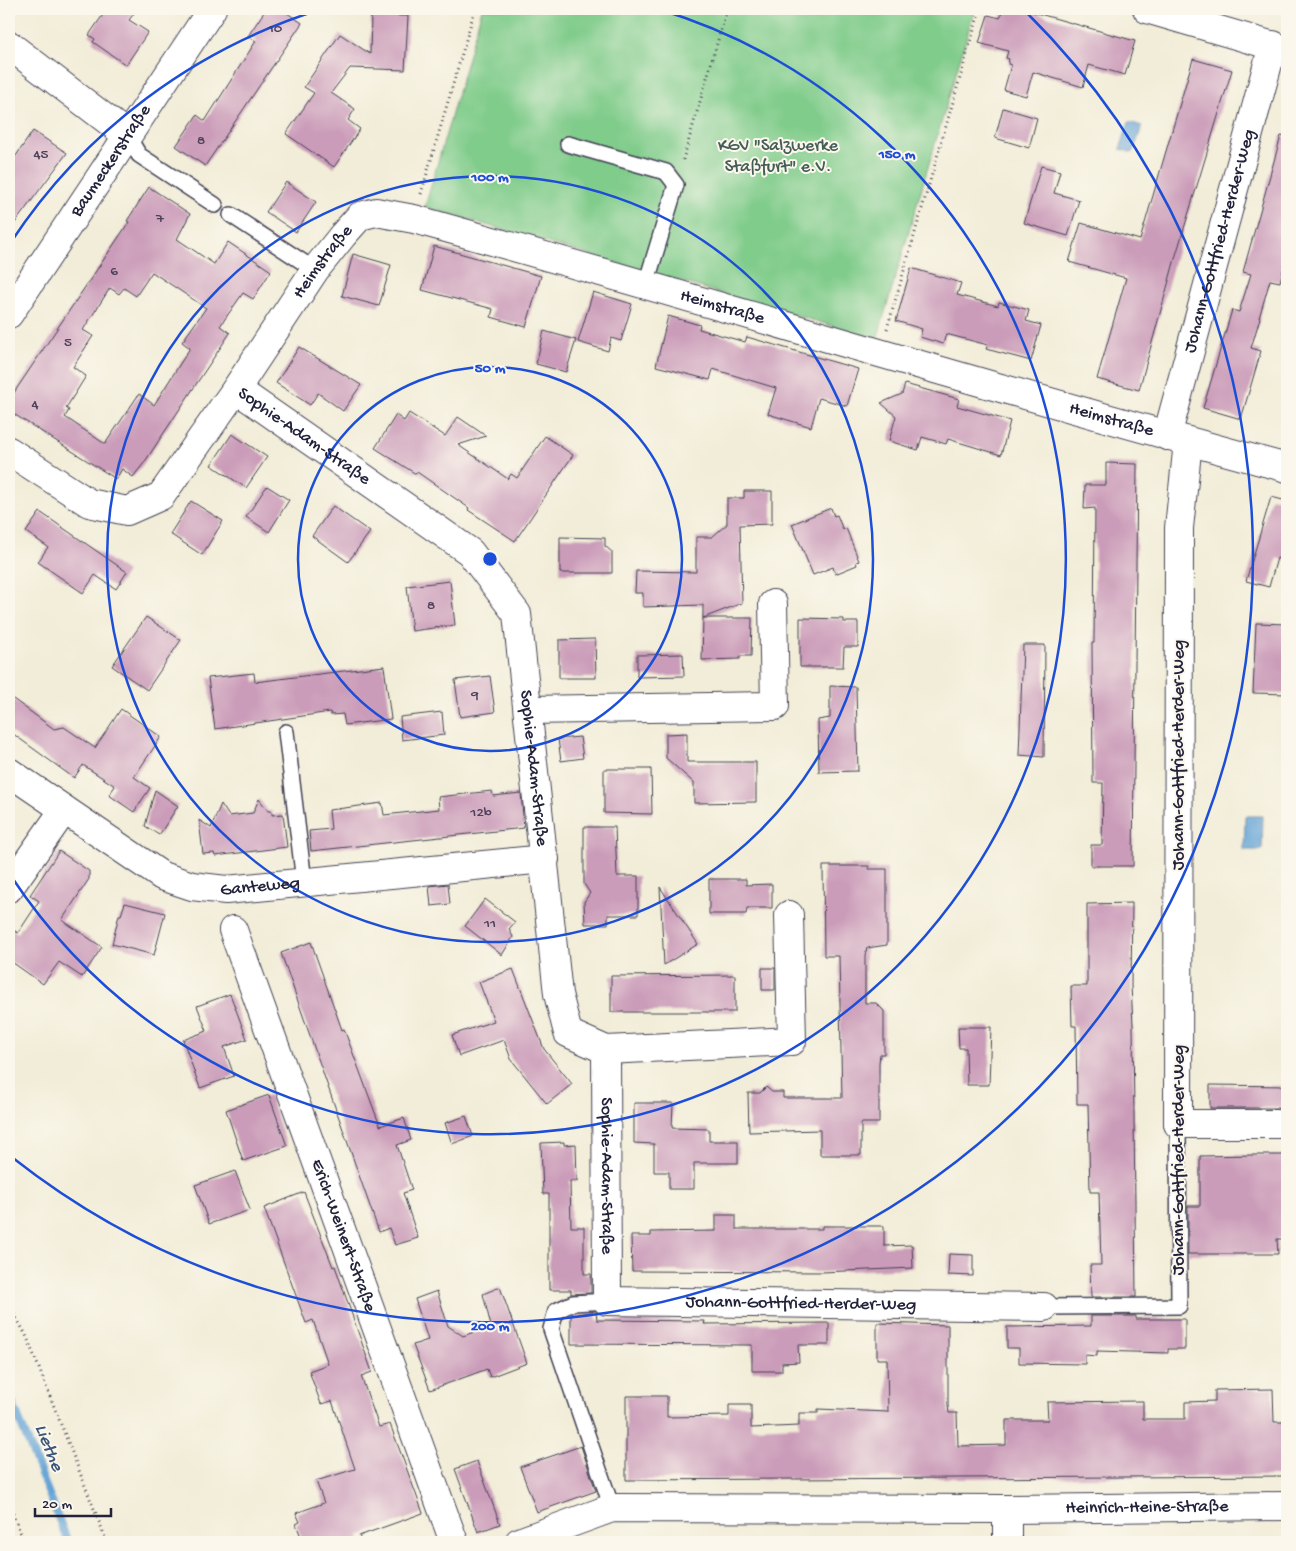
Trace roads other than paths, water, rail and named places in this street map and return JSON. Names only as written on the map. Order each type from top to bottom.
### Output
[{"type":"street","name":"Baumeckerstraße","points":[[9,314],[127,134],[212,9]]},
{"type":"street","points":[[1147,9],[1280,47]]},
{"type":"street","points":[[9,45],[127,134]]},
{"type":"street","name":"Johann-Gottfried-Herder-Weg","points":[[1178,1124],[1178,439],[1280,47]]},
{"type":"street","name":"Heimstraße","points":[[236,389],[315,270],[342,235],[360,216],[376,212],[414,219],[646,284],[880,354],[1287,468]]},
{"type":"street","name":"Sophie-Adam-Straße","points":[[9,451],[89,503],[127,511],[161,496],[236,389],[470,552],[518,614],[558,994],[568,1033],[606,1050],[607,1301]]},
{"type":"street","points":[[529,710],[775,706],[773,604]]},
{"type":"street","name":"Ganteweg","points":[[9,772],[162,876],[192,886],[226,890],[544,859]]},
{"type":"street","points":[[9,888],[64,810]]},
{"type":"street","points":[[606,1050],[792,1041],[790,915]]},
{"type":"street","name":"Erich-Weinert-Straße","points":[[233,930],[454,1542]]},
{"type":"street","points":[[1178,1124],[1287,1124]]},
{"type":"street","name":"Johann-Gottfried-Herder-Weg","points":[[607,1301],[1044,1307]]},
{"type":"street","name":"Heinrich-Heine-Straße","points":[[612,1508],[1007,1509],[1287,1506]]},
{"type":"street","points":[[519,1542],[612,1508]]},
{"type":"street","points":[[1007,1509],[1007,1542]]},
{"type":"lane","points":[[127,134],[139,155],[215,205]]},
{"type":"lane","points":[[568,144],[666,172],[676,185],[646,284]]},
{"type":"lane","points":[[231,215],[315,270]]},
{"type":"lane","points":[[286,732],[304,882]]},
{"type":"lane","name":"Johann-Gottfried-Herder-Weg","points":[[1044,1307],[1179,1306],[1178,1124]]},
{"type":"lane","points":[[607,1301],[573,1303],[556,1310],[551,1329],[612,1508]]},
{"type":"water","points":[[1129,122],[1142,126],[1133,153],[1120,149]]},
{"type":"water","points":[[1245,816],[1263,816],[1262,850],[1244,850]]},
{"type":"waterway","name":"Liethe","points":[[9,1394],[68,1542]]},
{"type":"park label","name":"KGV \"Salzwerke Staßfurt\" e.V.","points":[[778,156]]}]
